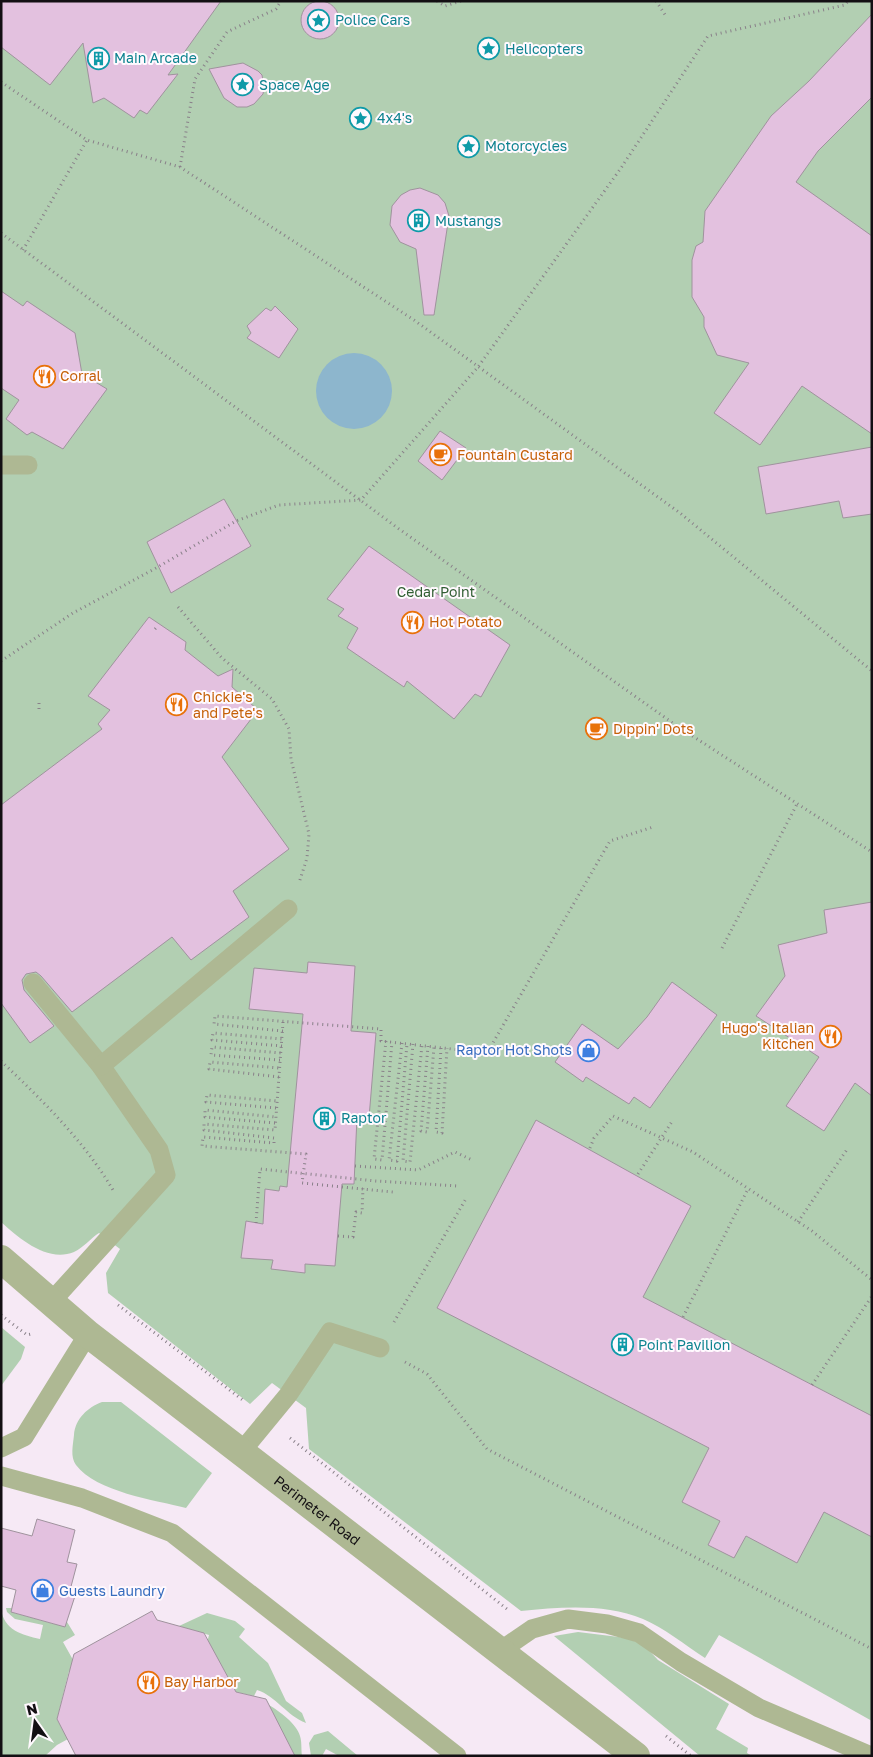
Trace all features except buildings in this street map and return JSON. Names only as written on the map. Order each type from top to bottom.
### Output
[{"type":"street","name":"Perimeter Road","points":[[1,1259],[88,1334],[636,1756]]},
{"type":"lane","points":[[1,465],[28,465]]},
{"type":"lane","points":[[101,1066],[288,909]]},
{"type":"lane","points":[[33,983],[101,1066],[159,1150],[166,1175],[51,1302]]},
{"type":"lane","points":[[241,1452],[288,1396],[330,1332],[380,1348]]},
{"type":"lane","points":[[1,1448],[24,1437],[88,1334]]},
{"type":"lane","points":[[1,1476],[82,1498],[172,1533],[457,1756]]},
{"type":"lane","points":[[500,1651],[532,1629],[568,1620],[607,1624],[639,1633],[681,1662],[760,1708],[871,1756]]},
{"type":"path","points":[[180,167],[195,79],[227,32],[276,8],[281,1]]},
{"type":"path","points":[[437,1],[445,6],[461,1]]},
{"type":"path","points":[[656,1],[666,16]]},
{"type":"path","points":[[1,661],[73,613],[158,567],[236,521],[279,504],[361,500],[478,367],[621,168],[708,36],[846,5],[848,1]]},
{"type":"path","points":[[1,82],[87,140],[180,167],[414,320],[680,514],[872,672]]},
{"type":"path","points":[[23,250],[87,140]]},
{"type":"path","points":[[1,233],[361,500],[677,726],[872,852]]},
{"type":"path","points":[[178,608],[218,654],[272,699],[289,729],[290,760],[309,834],[308,858],[288,909]]},
{"type":"path","points":[[39,703],[39,709]]},
{"type":"path","points":[[722,948],[797,804]]},
{"type":"path","points":[[283,1031],[214,1024],[215,1016],[351,1025],[381,1029],[382,1041],[487,1053],[610,841],[653,828]]},
{"type":"path","points":[[283,1022],[274,1130],[204,1124],[204,1130],[274,1138],[274,1143],[203,1137],[202,1146],[306,1154],[302,1183],[393,1192]]},
{"type":"path","points":[[282,1039],[213,1033],[212,1040],[282,1046]]},
{"type":"path","points":[[386,1041],[374,1160],[382,1160],[392,1042]]},
{"type":"path","points":[[402,1043],[390,1160],[397,1161],[407,1044]]},
{"type":"path","points":[[413,1044],[403,1161],[410,1162],[422,1045]]},
{"type":"path","points":[[428,1046],[421,1132],[427,1132],[434,1046]]},
{"type":"path","points":[[280,1060],[211,1055],[212,1047],[281,1053]]},
{"type":"path","points":[[441,1048],[436,1132],[442,1133],[447,1048]]},
{"type":"path","points":[[1,1061],[48,1106],[97,1163],[129,1216]]},
{"type":"path","points":[[279,1068],[210,1062],[210,1069],[279,1077]]},
{"type":"path","points":[[276,1108],[206,1102],[207,1095],[277,1101]]},
{"type":"path","points":[[275,1117],[205,1110],[205,1117],[275,1123]]},
{"type":"path","points":[[590,1148],[594,1138],[613,1116],[693,1152],[798,1222],[872,1280]]},
{"type":"path","points":[[638,1174],[673,1120]]},
{"type":"path","points":[[798,1222],[848,1148]]},
{"type":"path","points":[[355,1166],[418,1170],[455,1152],[472,1160]]},
{"type":"path","points":[[256,1223],[260,1169],[376,1181],[458,1186]]},
{"type":"path","points":[[338,1236],[353,1237],[356,1212],[362,1213],[363,1188]]},
{"type":"path","points":[[682,1317],[748,1189]]},
{"type":"path","points":[[467,1197],[380,1348],[427,1374],[488,1449],[872,1649]]},
{"type":"path","points":[[812,1385],[872,1296]]},
{"type":"path","points":[[118,1305],[268,1420],[532,1629]]},
{"type":"path","points":[[1,1314],[28,1335],[31,1334]]},
{"type":"path","points":[[663,1733],[691,1756]]},
{"type":"green space","name":"Cedar Point","points":[[1,1],[872,1],[872,1721],[719,1635],[705,1658],[659,1627],[643,1619],[613,1610],[598,1608],[551,1608],[521,1611],[309,1449],[306,1408],[272,1383],[250,1404],[108,1293],[106,1273],[120,1249],[99,1233],[74,1252],[64,1255],[54,1254],[34,1247],[1,1222]]},
{"type":"green space","points":[[1,1327],[25,1347],[21,1359],[1,1386]]},
{"type":"green space","points":[[102,1402],[121,1402],[212,1473],[186,1508],[127,1494],[111,1488],[97,1482],[76,1465],[72,1451],[77,1424],[87,1410]]},
{"type":"green space","points":[[6,1608],[12,1608],[11,1612],[54,1624],[55,1619],[67,1622],[75,1635],[63,1642],[77,1667],[69,1671],[57,1719],[68,1739],[57,1745],[45,1756],[1,1756],[1,1609],[10,1627],[27,1636],[40,1639],[43,1625],[15,1619],[7,1612]]},
{"type":"green space","points":[[207,1613],[235,1621],[245,1629],[239,1637],[268,1663],[286,1701],[302,1713],[306,1723],[293,1716],[264,1693],[257,1690],[254,1696],[236,1692],[206,1647],[209,1635],[179,1626]]},
{"type":"green space","points":[[578,1632],[627,1638],[644,1645],[658,1660],[729,1704],[716,1729],[748,1748],[747,1753],[752,1756],[700,1756],[554,1636]]},
{"type":"green space","points":[[269,1705],[292,1722],[298,1731],[301,1738],[302,1756],[277,1756]]},
{"type":"green space","points":[[328,1731],[358,1756],[339,1756],[326,1749],[322,1756],[311,1756],[309,1743],[314,1735]]},
{"type":"water","points":[[354,353],[368,356],[381,364],[389,377],[392,391],[389,405],[381,418],[368,426],[354,429],[340,426],[327,418],[319,405],[316,391],[319,377],[327,364],[340,356]]},
{"type":"place","name":"Police Cars","points":[[319,20]]},
{"type":"place","name":"Helicopters","points":[[489,49]]},
{"type":"place","name":"Main Arcade","points":[[98,58]]},
{"type":"place","name":"Space Age","points":[[243,85]]},
{"type":"place","name":"4x4's","points":[[361,118]]},
{"type":"place","name":"Motorcycles","points":[[469,146]]},
{"type":"place","name":"Mustangs","points":[[419,221]]},
{"type":"place","name":"Corral","points":[[44,376]]},
{"type":"place","name":"Fountain Custard","points":[[441,455]]},
{"type":"place","name":"Hot Potato","points":[[413,622]]},
{"type":"place","name":"Chickie's and Pete's","points":[[177,705]]},
{"type":"place","name":"Dippin' Dots","points":[[597,729]]},
{"type":"place","name":"Hugo's Italian Kitchen","points":[[830,1036]]},
{"type":"place","name":"Raptor Hot Shots","points":[[588,1050]]},
{"type":"place","name":"Raptor","points":[[325,1118]]},
{"type":"place","name":"Point Pavilion","points":[[622,1345]]},
{"type":"place","name":"Guests Laundry","points":[[43,1591]]},
{"type":"place","name":"Bay Harbor","points":[[148,1682]]}]
